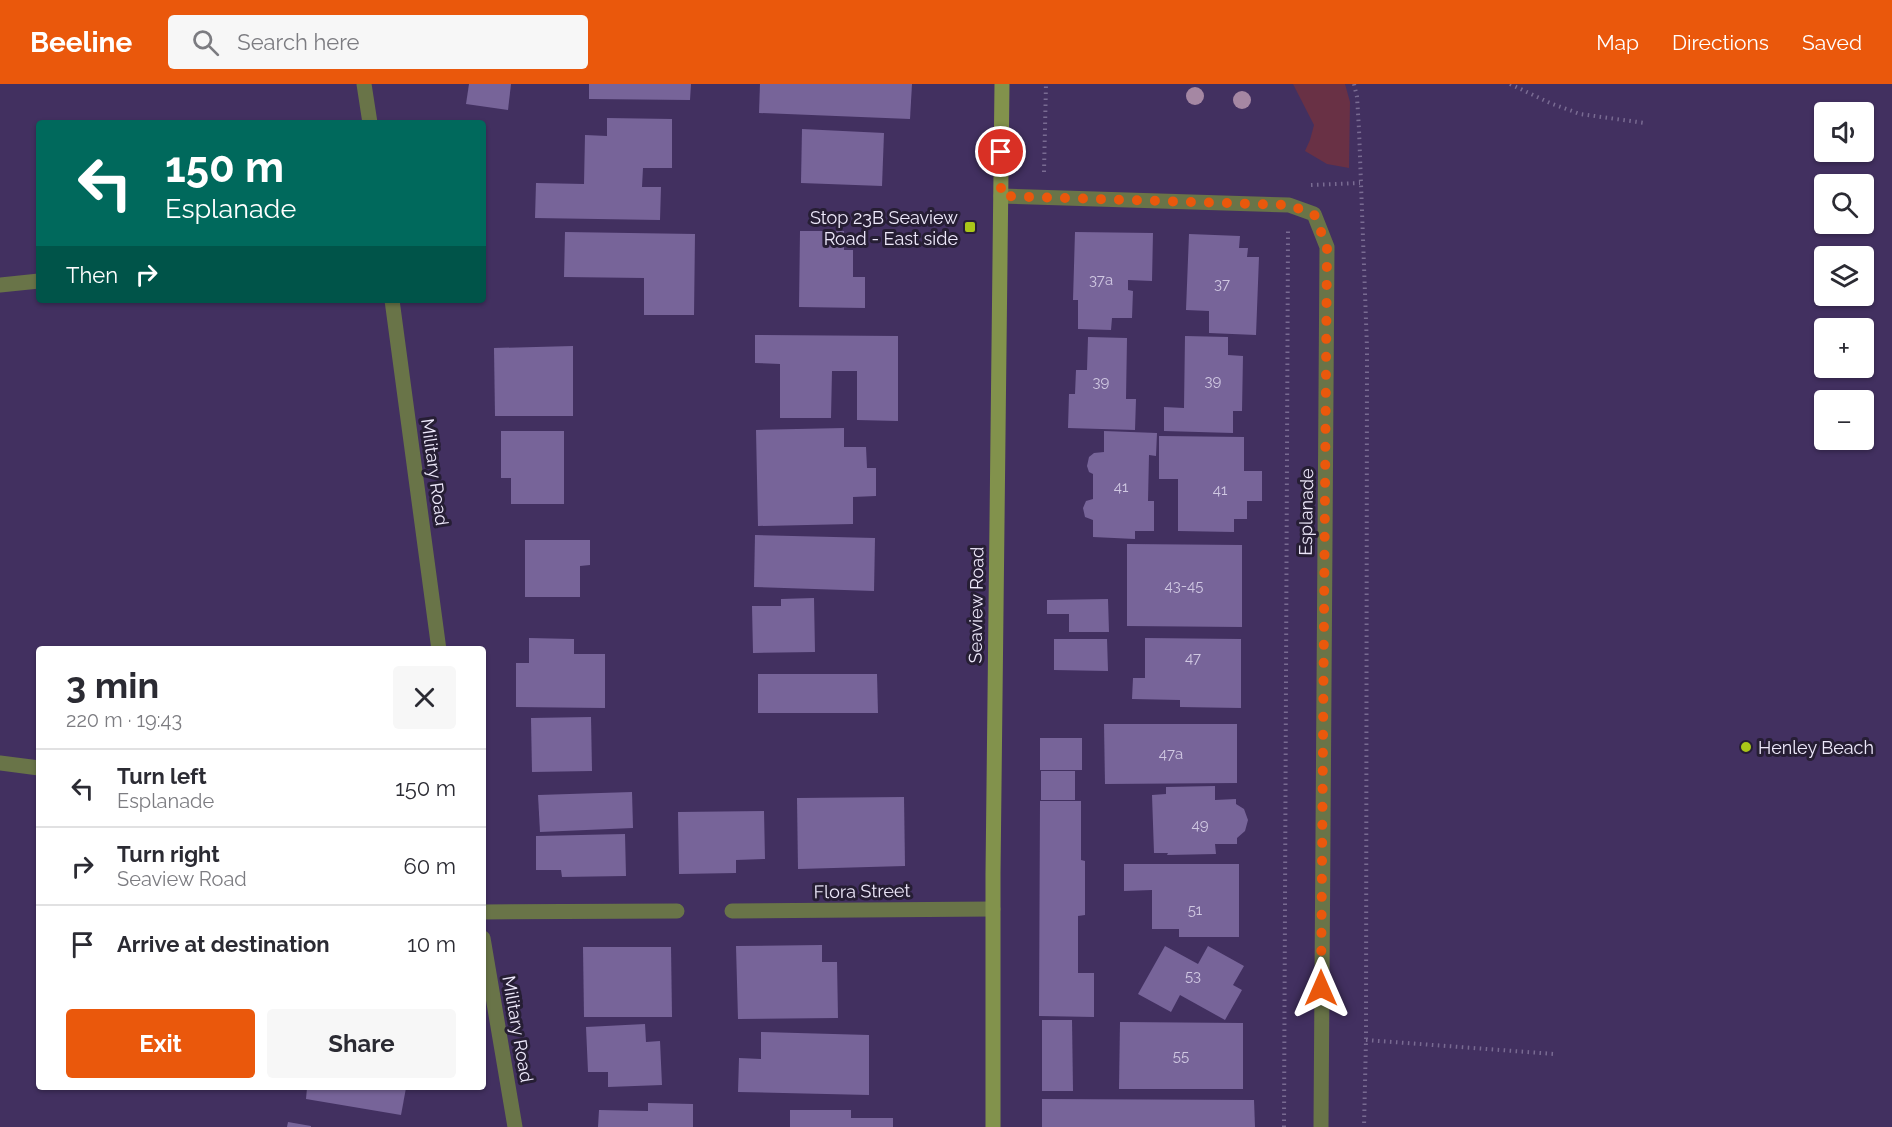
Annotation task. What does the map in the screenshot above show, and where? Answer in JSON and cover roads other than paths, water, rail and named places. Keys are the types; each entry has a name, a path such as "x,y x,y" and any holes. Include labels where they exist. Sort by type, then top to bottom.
{"main road":[{"name":"Seaview Road","path":"993,1127 993,909 1002,84"}],"street":[{"path":"364,84 370,120"},
{"name":"Esplanade","path":"1001,196 1288,205 1314,214 1327,247 1321,1127"},
{"path":"0,285 36,280"},
{"name":"Military Road","path":"392,303 438,646"},
{"path":"0,763 36,768"},
{"name":"Flora Street","path":"732,911 993,909"},
{"path":"486,912 677,911"},
{"name":"Military Road","path":"486,956 515,1127"}],"place":[{"name":"Stop 23B Seaview Road - East side","path":"970,227"},
{"name":"Henley Beach","path":"1746,747"}]}
